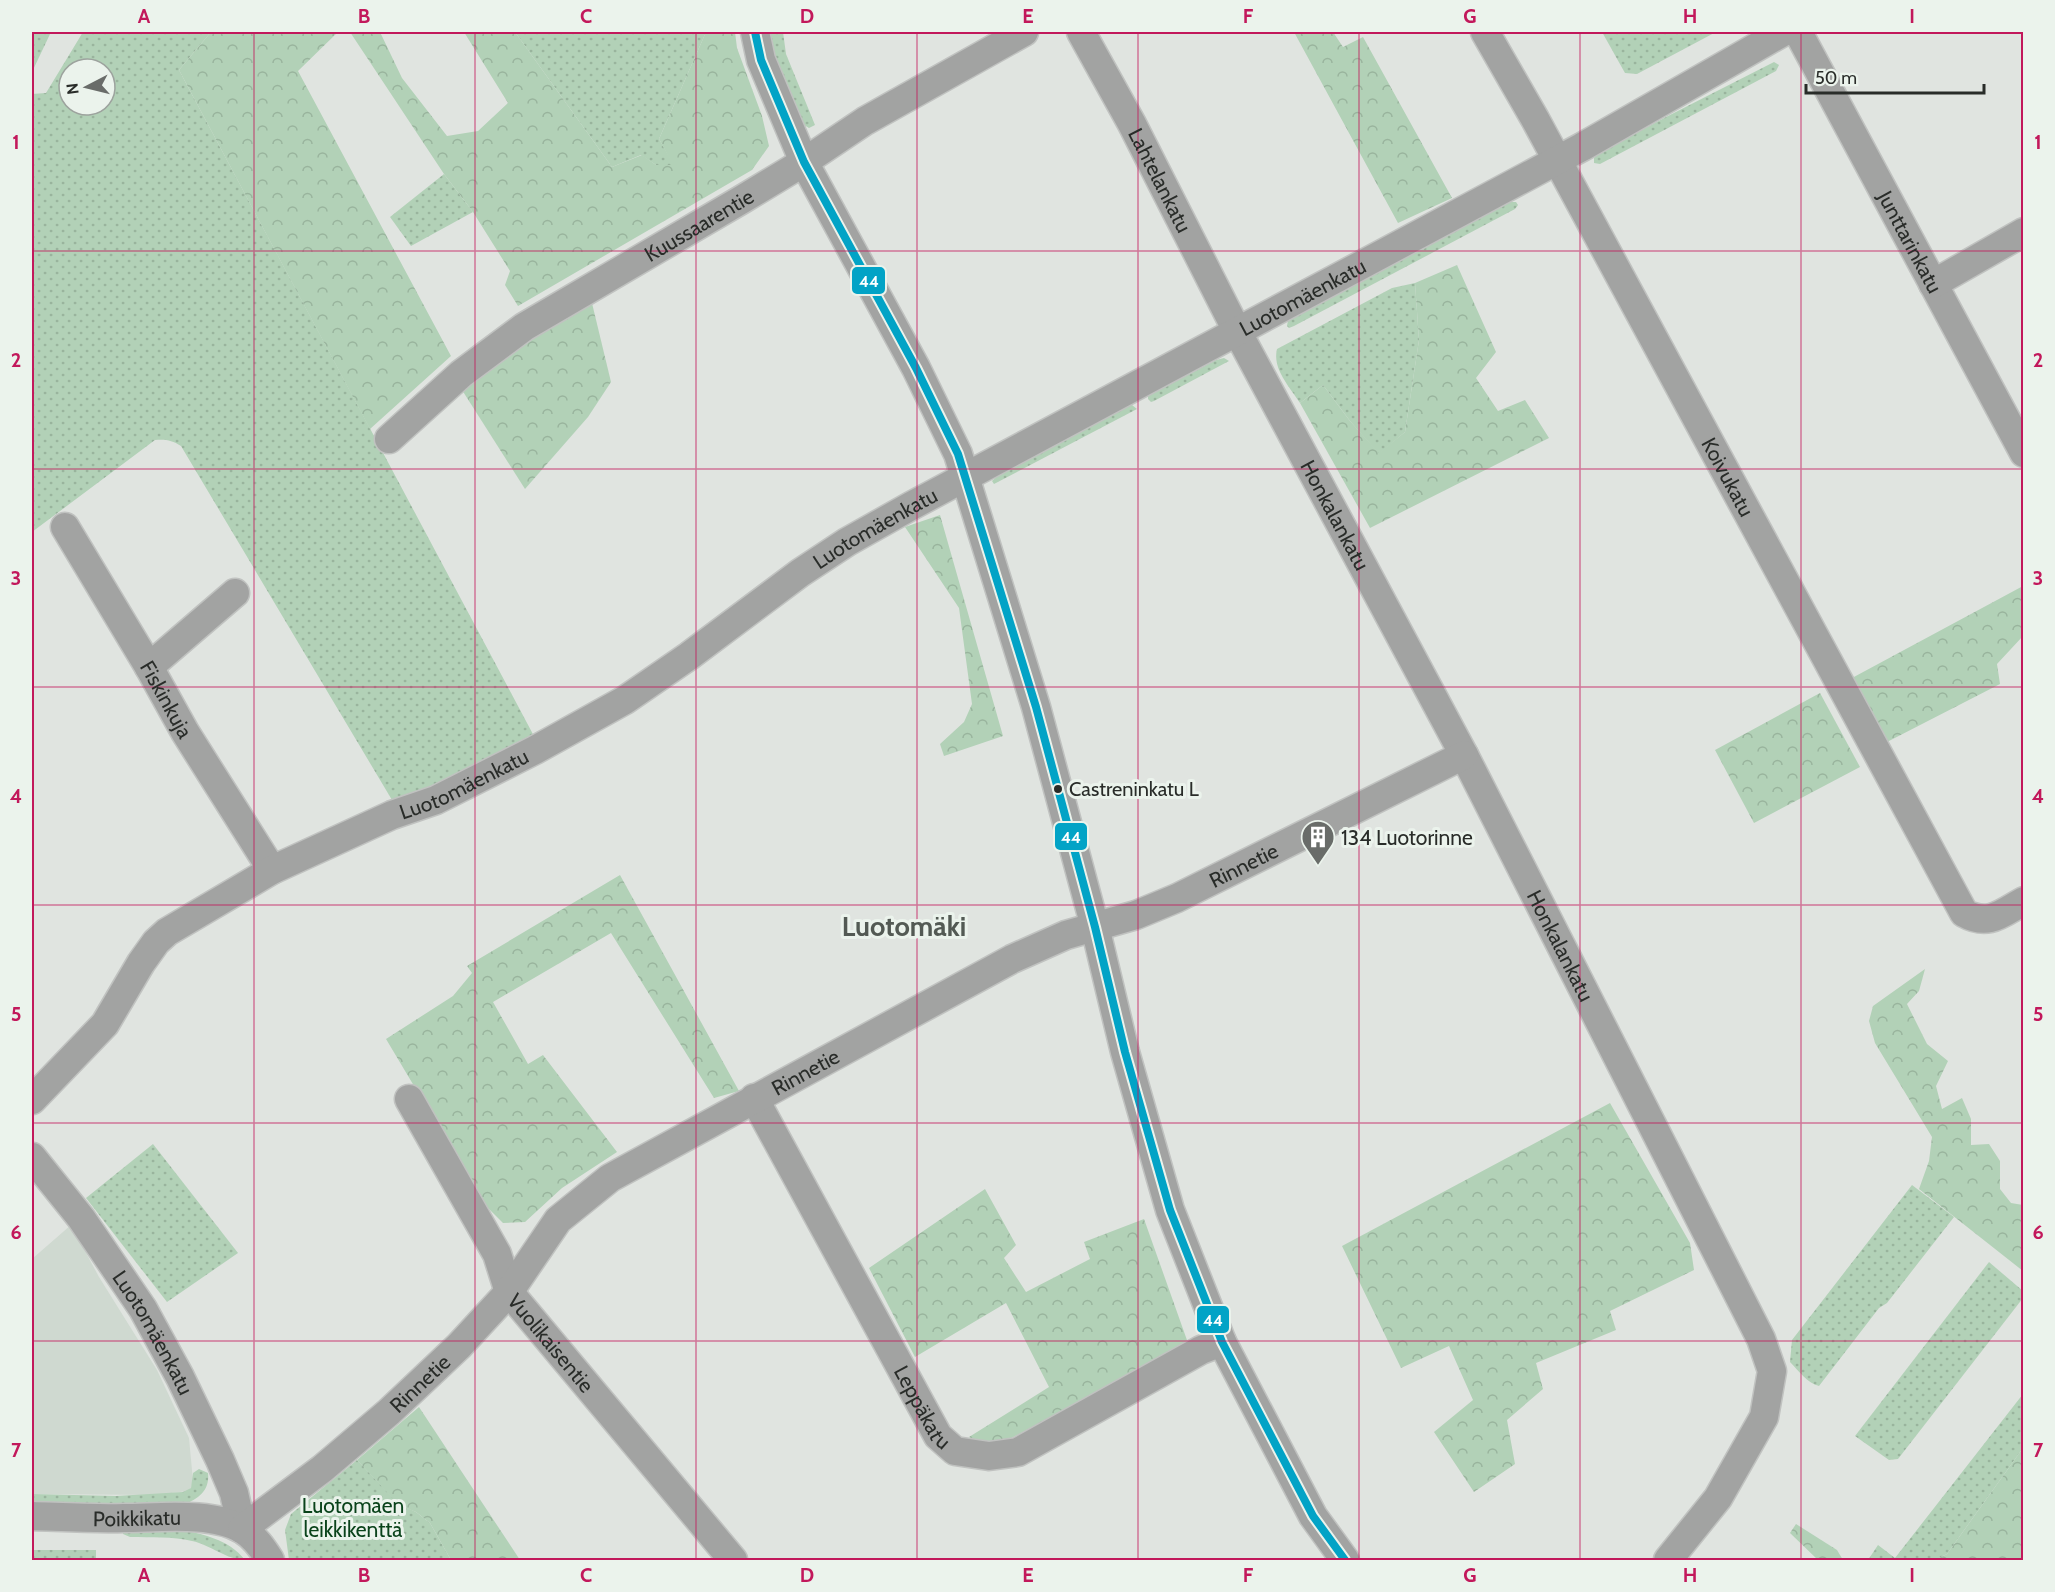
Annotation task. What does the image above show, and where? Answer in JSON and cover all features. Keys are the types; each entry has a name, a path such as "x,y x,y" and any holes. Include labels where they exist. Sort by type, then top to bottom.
{"street":[{"path":"755,32 761,60 804,162 916,368 967,477 1036,707 1095,927 1125,1052 1170,1210 1222,1342 1313,1516 1345,1560"},
{"name":"Kuussaarentie","path":"389,439 461,374 524,327 804,162 865,121 1024,32"},
{"name":"Lahtelankatu","path":"1081,32 1132,124 1237,331"},
{"name":"Koivukatu","path":"1485,32 1557,160 1964,913 1975,919 1989,920 2024,901"},
{"name":"Luotomäenkatu","path":"32,1100 105,1024 141,963 156,942 167,932 272,870 392,814 436,800 575,728 643,687 800,573 847,542 1557,160 1783,32"},
{"name":"Junttarinkatu","path":"1798,32 2024,453"},
{"path":"1933,284 2024,232"},
{"name":"Honkalankatu","path":"1237,331 1464,754 1761,1339 1772,1371 1764,1417 1718,1498 1668,1560"},
{"name":"Fiskinkuja","path":"65,527 185,732 272,870"},
{"path":"149,667 235,593"},
{"name":"Rinnetie","path":"242,1529 322,1469 389,1412 459,1346 509,1292 558,1220 610,1178 1012,959 1066,935 1136,915 1177,898 1464,754"},
{"name":"Leppäkatu","path":"754,1098 938,1436 955,1452 989,1456 1018,1452 1201,1350 1222,1342"},
{"name":"Vuolikaisentie","path":"409,1099 497,1254 509,1292 733,1560"},
{"name":"Luotomäenkatu","path":"32,1157 81,1218 143,1309 180,1377 220,1460 234,1493 242,1529"},
{"name":"Poikkikatu","path":"32,1516 116,1518 184,1516 214,1520 242,1529"},
{"path":"242,1529 260,1544 270,1560"}],"shaded area":[{"path":"71,1225 99,1277 157,1370 189,1438 193,1481 188,1491 156,1495 32,1494 32,1259"}],"green space":[{"path":"32,32 51,32 32,72"},
{"path":"83,32 211,32 179,70 535,738 428,789 392,800 181,446 175,442 155,440 32,532 32,94 46,93 57,75 57,117 117,117 117,57 68,57"},
{"path":"211,32 338,32 298,71 451,356 370,429 179,70"},
{"path":"350,32 380,32 402,78 447,136 478,131 508,103 464,32 515,32 612,167 642,155 656,165 673,165 659,139 706,32 735,32 737,48 762,116 769,146 752,170 518,306 505,285 510,271 473,212 444,174"},
{"path":"515,32 706,32 659,139 674,165 656,165 641,155 612,167"},
{"path":"766,32 783,32 786,54 815,125 809,128 799,122"},
{"path":"1294,32 1333,32 1343,47 1363,37 1452,198 1398,223"},
{"path":"1602,32 1716,32 1637,74 1625,73"},
{"path":"1774,62 1779,65 1776,71 1600,164 1594,163 1594,158 1599,153"},
{"path":"444,174 473,212 411,246 390,217"},
{"path":"1508,202 1516,202 1518,205 1515,209 1294,326 1289,328 1287,326 1288,320"},
{"path":"1457,265 1496,352 1476,378 1498,411 1525,400 1549,438 1370,528 1300,403 1323,385 1350,421 1379,453 1405,432 1419,340 1415,283"},
{"path":"1415,283 1419,340 1405,432 1379,454 1323,385 1300,403 1279,371 1277,349 1392,288"},
{"path":"591,299 611,382 588,417 525,489 462,390 526,338"},
{"path":"1224,358 1229,361 1154,401 1151,402 1148,399 1148,396"},
{"path":"1132,405 1137,409 994,484 992,481 1003,471 1123,407"},
{"path":"940,515 1003,736 944,756 940,744 964,722 972,704 959,608 905,527"},
{"path":"2023,586 2023,636 1997,664 2000,684 1887,742 1852,678"},
{"path":"1820,693 1860,767 1754,823 1715,750"},
{"path":"620,875 739,1091 714,1098 611,933 493,1002 528,1064 543,1055 617,1152 562,1188 525,1222 503,1223 485,1205 386,1039 453,996 472,973 467,966"},
{"path":"1925,969 1919,991 1907,1004 1927,1044 1948,1061 1936,1086 1942,1109 1962,1098 1971,1119 1971,1145 1989,1144 2000,1161 2000,1189 2011,1203 2023,1205 2023,1271 1919,1189 1929,1161 1932,1137 1875,1043 1869,1021 1873,1006"},
{"path":"1610,1103 1690,1243 1694,1270 1610,1311 1616,1330 1536,1363 1543,1389 1507,1420 1515,1464 1474,1492 1434,1432 1473,1400 1449,1346 1401,1368 1342,1246"},
{"path":"153,1144 238,1253 167,1302 86,1198"},
{"path":"1912,1185 1954,1217 1887,1303 1879,1308 1819,1386 1803,1376 1790,1362 1792,1340"},
{"path":"985,1189 1016,1245 1004,1258 1026,1292 1090,1259 1084,1242 1144,1219 1188,1343 995,1447 978,1445 969,1437 1049,1387 1006,1303 915,1357 869,1268"},
{"path":"1989,1262 2023,1291 2023,1298 1898,1459 1889,1460 1855,1436"},
{"path":"2023,1394 2023,1448 1947,1554 1935,1560 1868,1560 1878,1545 1895,1558"},
{"path":"419,1407 520,1560 451,1560 430,1523 416,1512 399,1505 357,1460"},
{"path":"2023,1448 2023,1560 1935,1560 1947,1554"},
{"name":"Luotomäen leikkikenttä","path":"357,1460 399,1504 416,1512 430,1523 451,1560 289,1560 285,1530 291,1514"},
{"path":"199,1469 208,1473 207,1485 202,1494 183,1505 32,1504 32,1494 116,1496 183,1492 191,1488 193,1473"},
{"path":"1796,1524 1837,1550 1843,1560 1818,1560 1790,1533"},
{"path":"175,1529 204,1535 222,1542 245,1560 232,1558 185,1539 130,1537 123,1534 123,1532"},
{"path":"32,1550 96,1550 96,1560 32,1560"}],"transit line":[{"name":"44","path":"755,32 761,60 804,162 916,368 958,454 1036,707 1095,927 1125,1052 1170,1210 1222,1342 1313,1516 1345,1560"}],"place":[{"name":"Castreninkatu L","path":"1058,789"},
{"name":"134 Luotorinne","path":"1318,866"}],"district":[{"name":"Luotomäki","path":"904,926"}]}
